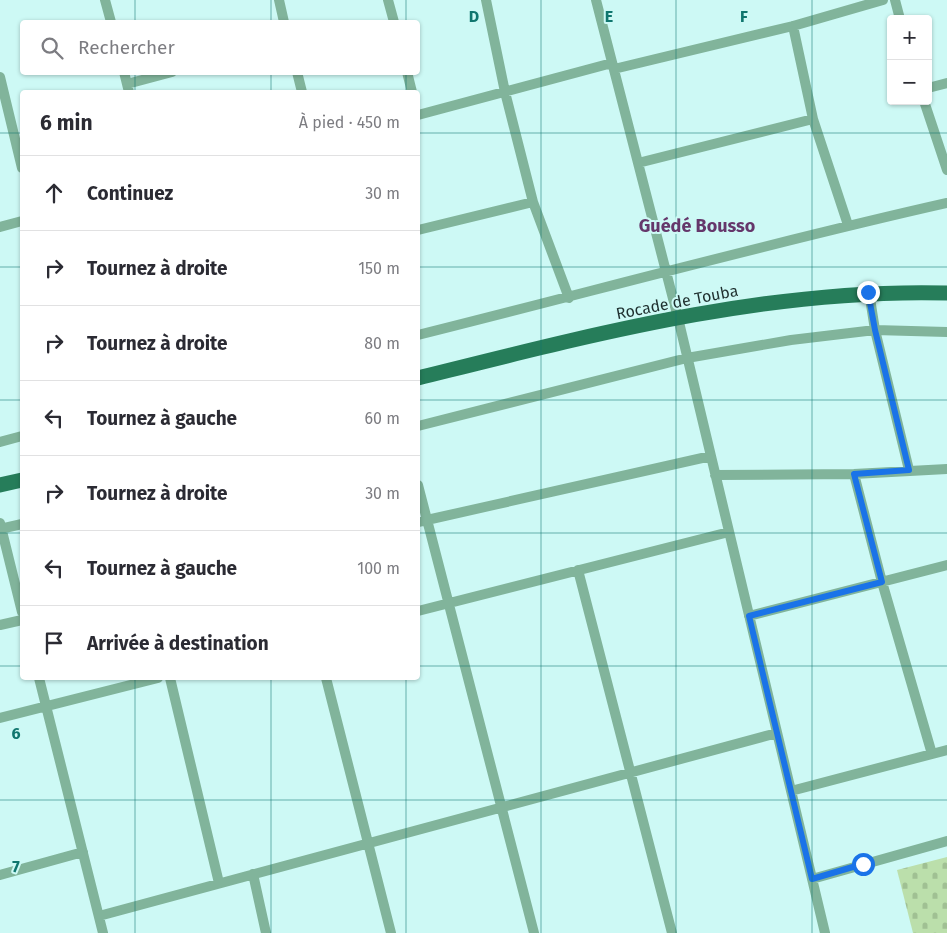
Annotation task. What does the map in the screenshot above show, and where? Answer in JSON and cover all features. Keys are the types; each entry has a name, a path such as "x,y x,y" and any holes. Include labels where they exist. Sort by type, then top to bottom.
{"main road":[{"name":"Rocade de Touba","path":"420,378 572,340 678,318 755,305 868,292 947,293"},
{"path":"0,485 20,480"}],"street":[{"path":"105,0 110,20"},
{"path":"279,0 284,20"},
{"path":"388,0 393,20"},
{"path":"486,0 533,202 569,298"},
{"path":"596,0 678,318 825,933"},
{"path":"420,114 613,66 793,26 884,0"},
{"path":"895,0 899,15"},
{"path":"793,26 813,119 848,225"},
{"path":"125,75 128,88 164,75"},
{"path":"298,75 302,90"},
{"path":"408,75 412,90"},
{"path":"0,77 5,122 20,163"},
{"path":"932,87 947,82"},
{"path":"925,105 947,170"},
{"path":"638,163 813,119"},
{"path":"420,230 533,202"},
{"path":"420,335 569,298 666,270 947,202"},
{"path":"0,227 20,222"},
{"path":"868,292 875,330 909,470"},
{"path":"420,425 687,358 791,340 875,330 947,332"},
{"path":"0,442 20,437"},
{"path":"422,521 711,456"},
{"path":"716,475 854,474 947,469"},
{"path":"854,474 882,582 932,754"},
{"path":"420,503 422,521 448,603 534,933"},
{"path":"20,524 1,527 20,604"},
{"path":"420,610 729,532"},
{"path":"749,616 947,565"},
{"path":"578,570 672,933"},
{"path":"0,625 20,620"},
{"path":"40,680 103,933"},
{"path":"0,718 150,680"},
{"path":"170,680 219,883"},
{"path":"327,680 391,933"},
{"path":"99,916 777,733"},
{"path":"791,791 947,750"},
{"path":"812,879 947,841"},
{"path":"0,875 83,852"},
{"path":"253,874 266,933"}],"green space":[{"path":"947,857 947,933 913,933 897,870"}],"district":[{"name":"Guédé Bousso","path":"697,226"}],"route":[{"path":"863,864 812,879 749,616 882,582 854,474 909,470 875,330 868,292"}]}
